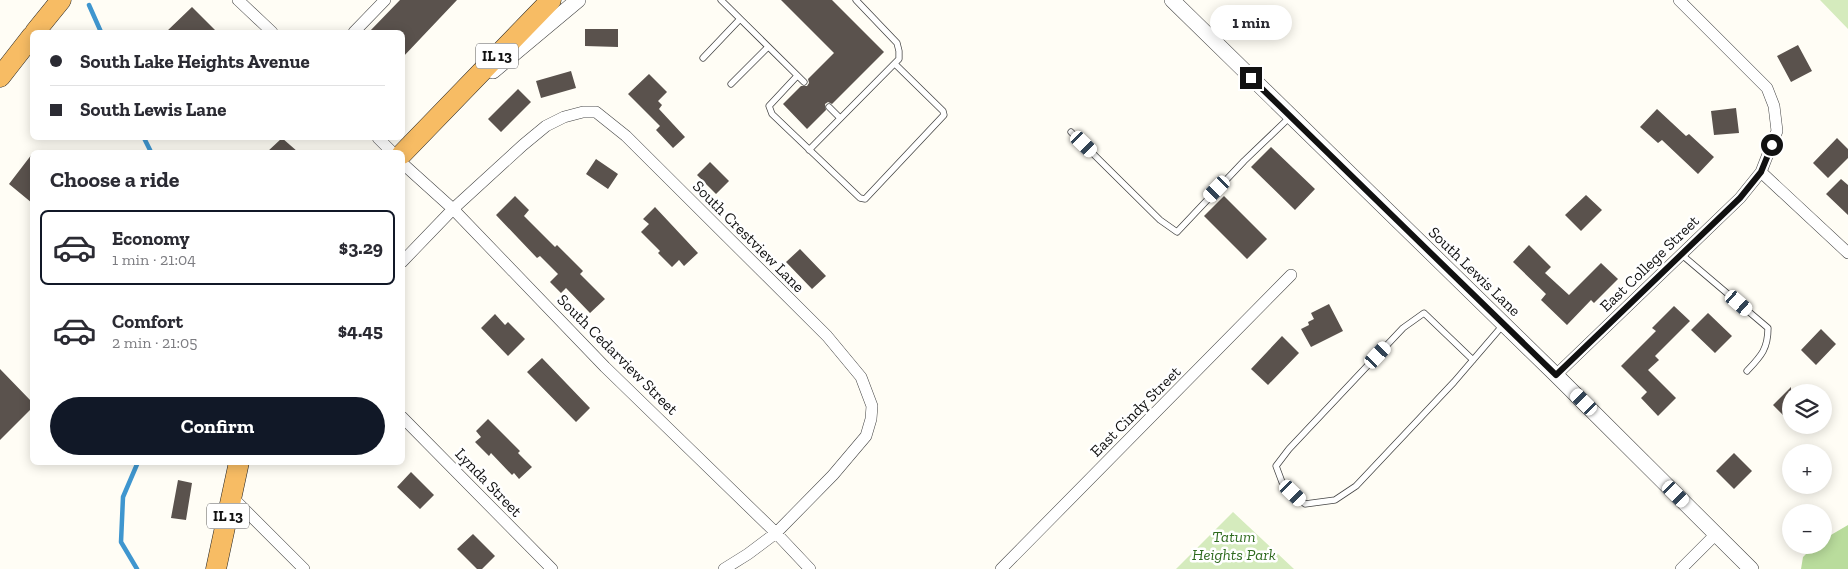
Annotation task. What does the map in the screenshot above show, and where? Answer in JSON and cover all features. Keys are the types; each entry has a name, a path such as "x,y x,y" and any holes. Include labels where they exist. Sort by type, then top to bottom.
{"highway":[{"name":"IL 13","path":"405,151 550,0"},
{"path":"37,30 59,2"},
{"path":"0,77 30,39"},
{"name":"IL 13","path":"216,569 238,465"}],"street":[{"path":"238,0 270,30"},
{"path":"356,30 385,0"},
{"path":"444,112 578,0"},
{"name":"South Lewis Lane","path":"1172,0 1556,375 1751,569"},
{"name":"East College Street","path":"1556,375 1740,198 1761,172 1777,131 1774,106 1767,88 1679,0"},
{"name":"South Crestview Lane","path":"453,209 546,126 579,113 596,112 626,136 827,336 862,377 872,406 871,419 866,436 833,475 776,533"},
{"path":"380,140 390,150"},
{"name":"South Cedarview Street","path":"405,166 453,209 605,367 776,533 810,569"},
{"path":"1761,172 1848,253"},
{"path":"405,259 453,209"},
{"name":"East Cindy Street","path":"1002,569 1291,275"},
{"name":"Lynda Street","path":"405,420 552,569"},
{"path":"232,497 304,569"},
{"path":"724,569 776,533"},
{"path":"1681,569 1716,534"}],"lane":[{"path":"721,0 804,82"},
{"path":"809,150 898,59 897,44 856,0"},
{"path":"703,58 740,19"},
{"path":"731,84 768,47"},
{"path":"797,76 769,106 772,114 860,198 865,199 944,115 943,111 895,64"},
{"path":"829,107 840,118"},
{"path":"1071,132 1160,220 1177,232 1244,161 1291,116"},
{"path":"1682,255 1768,328 1768,340 1763,354 1747,371"},
{"path":"1473,360 1424,314 1403,328 1290,449 1276,466 1282,482 1305,504 1335,500 1342,496 1356,486 1414,426 1473,360 1504,324"}],"green space":[{"path":"1820,0 1848,0 1848,29"},
{"name":"Tatum Heights Park","path":"1233,512 1294,569 1176,569"},
{"path":"1848,525 1848,569 1801,569 1803,557 1806,554 1832,554 1832,534"}],"building":[{"path":"400,0 457,0 405,55 405,30 371,30"},
{"path":"781,0 832,0 884,52 832,104 828,102 825,104 826,110 807,129 783,104 801,86 807,86 809,83 808,79 834,53"},
{"path":"192,7 215,30 168,30"},
{"path":"585,29 618,29 618,47 585,46"},
{"path":"1798,45 1812,71 1791,82 1777,56"},
{"path":"571,71 576,88 541,98 536,81"},
{"path":"649,74 667,92 658,101 662,105 659,109 685,137 673,148 656,130 660,126 628,94"},
{"path":"518,89 531,102 501,132 488,119"},
{"path":"1736,108 1739,133 1714,135 1711,111"},
{"path":"1657,109 1686,136 1689,134 1714,157 1698,174 1662,140 1658,143 1640,127"},
{"path":"1837,138 1848,149 1848,158 1828,178 1813,163"},
{"path":"280,140 284,140 296,150 269,150"},
{"path":"1271,147 1315,189 1295,210 1251,167"},
{"path":"30,157 30,201 9,184"},
{"path":"596,159 618,174 608,189 586,174"},
{"path":"710,162 729,181 716,194 697,175"},
{"path":"1841,179 1848,185 1848,215 1826,194"},
{"path":"1586,195 1602,210 1581,231 1565,215"},
{"path":"515,196 529,210 524,216 555,247 557,245 583,271 580,274 605,299 590,313 566,288 561,293 550,282 558,274 540,256 537,258 496,215"},
{"path":"1224,196 1267,239 1247,259 1204,216"},
{"path":"655,207 698,253 684,266 679,260 672,267 658,253 660,251 641,232 649,224 643,219"},
{"path":"1529,245 1551,267 1545,273 1569,295 1601,263 1618,279 1594,303 1591,300 1567,325 1541,300 1546,294 1513,262"},
{"path":"800,249 826,276 812,289 786,262"},
{"path":"1329,304 1343,331 1311,347 1301,329 1309,325 1308,322 1314,319 1311,313"},
{"path":"1674,306 1690,321 1655,356 1659,360 1648,370 1676,398 1658,416 1641,398 1647,392 1621,366 1656,331 1652,328"},
{"path":"1708,313 1732,336 1715,353 1691,330"},
{"path":"495,314 505,325 508,322 525,339 508,356 481,328"},
{"path":"1821,329 1836,344 1816,365 1801,350"},
{"path":"1282,336 1299,353 1268,385 1251,369"},
{"path":"542,358 590,408 576,422 527,372"},
{"path":"0,369 30,400 30,410 0,440"},
{"path":"1782,396 1782,414 1773,405"},
{"path":"488,419 520,451 518,453 532,467 519,479 514,473 512,475 491,453 489,456 475,442 481,437 476,431"},
{"path":"1734,453 1752,471 1734,489 1716,471"},
{"path":"411,472 434,495 420,509 397,487"},
{"path":"178,480 192,483 186,520 171,518"},
{"path":"473,534 495,556 482,569 477,569 457,549"}],"waterway":[{"path":"89,5 100,30"},
{"path":"145,140 150,150"},
{"path":"137,465 123,497 121,542 137,569"}],"route":[{"path":"1251,78 1556,375 1740,198 1761,172 1772,145"}]}
